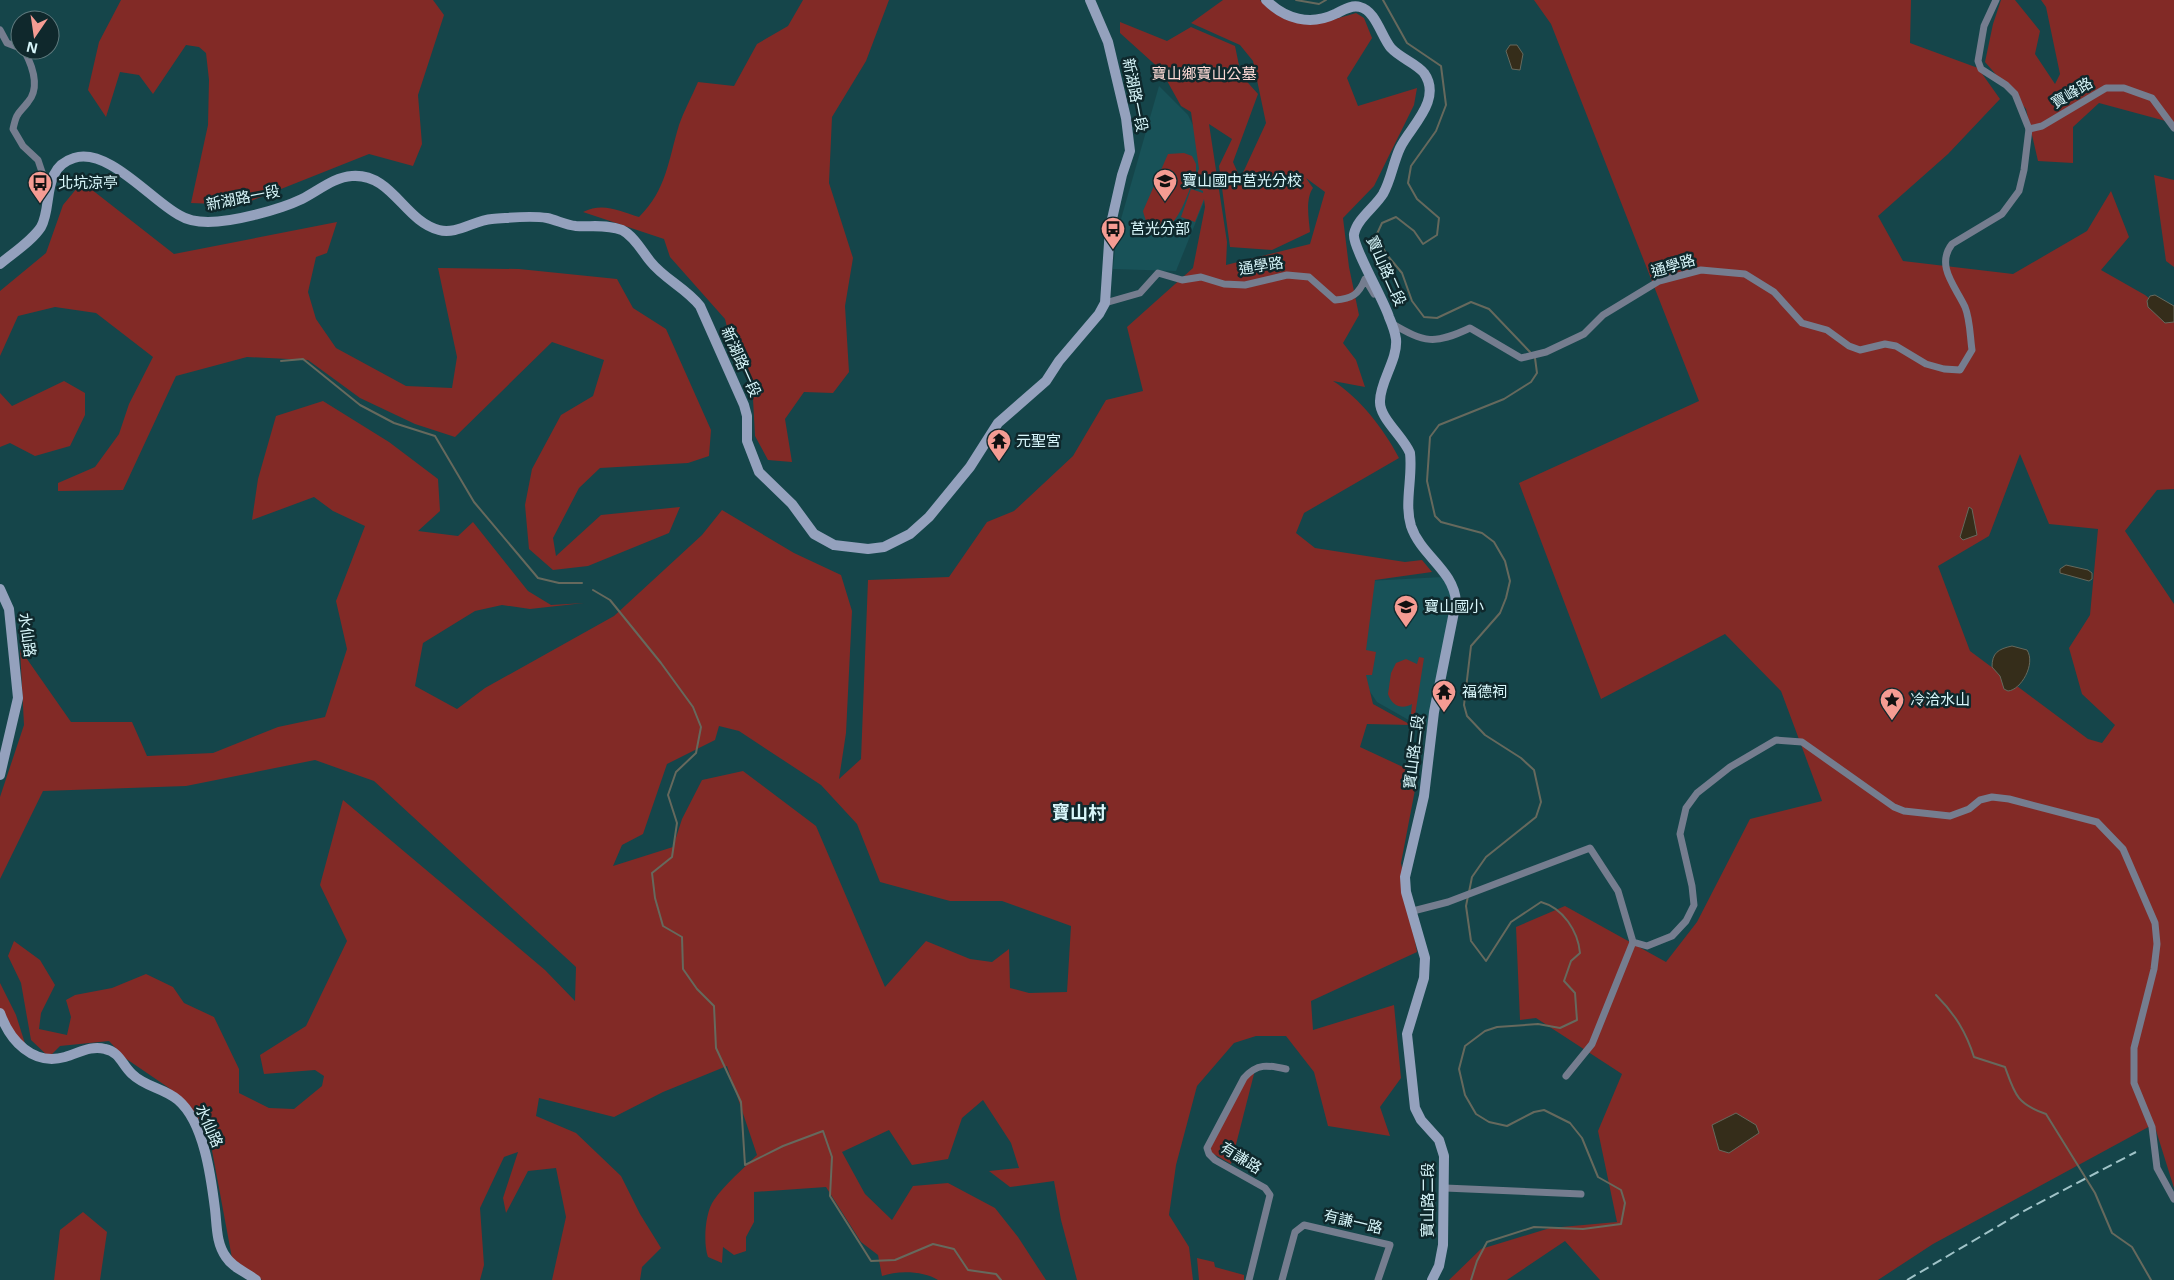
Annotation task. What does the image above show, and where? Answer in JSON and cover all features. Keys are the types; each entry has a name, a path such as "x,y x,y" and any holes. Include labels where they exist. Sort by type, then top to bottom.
{"street":[{"name":"新湖路一段","path":"0,264 40,227 44,218 48,190 53,177 64,164 74,158 86,157 120,171 153,194 168,208 191,220 218,221 281,208 340,178 362,176 382,183 428,226 442,231 455,229 481,219 519,217 548,218 564,224 619,229 633,239 658,270 691,294 703,310 746,410 747,441 759,472 792,504 814,534 825,542 848,548 868,549 896,543 910,534 929,517 970,468 998,423 1046,381 1059,361 1099,314 1105,303 1110,228 1122,175 1130,151 1126,118 1108,42 1090,0"},
{"name":"寶山路二段","path":"1266,0 1286,16 1307,20 1329,17 1352,6 1360,6 1372,14 1392,48 1424,74 1428,99 1424,112 1400,146 1384,193 1357,227 1354,234 1357,248 1382,296 1396,340 1380,401 1381,409 1406,442 1410,452 1411,526 1424,549 1451,581 1455,590 1456,602 1434,712 1424,796 1405,877 1406,892 1413,911 1426,964 1407,1034 1415,1108 1420,1120 1434,1133 1442,1147 1445,1188 1443,1245 1439,1266 1432,1280"},
{"path":"1996,0 1984,26 1978,61 1981,69 2015,94 2029,129"},
{"path":"0,30 7,43 10,44"},
{"path":"29,60 35,82 30,101 17,112 13,129 23,146 38,160 48,190"},
{"name":"寶峰路","path":"2029,129 2042,126 2106,88 2124,88 2152,98 2174,128"},
{"name":"通學路","path":"1105,303 1140,293 1158,273 1182,280 1201,277 1224,284 1245,285 1287,275 1309,277 1335,300 1348,299 1360,291 1365,279 1391,323 1425,341 1452,337 1470,328 1520,358 1537,354 1584,334 1603,315 1659,281 1701,270 1745,274 1774,292 1802,323 1827,330 1849,346 1860,350 1885,344 1896,346 1926,364 1944,370 1960,370 1972,350 1966,308 1950,280 1944,259 1946,251 1952,244 2002,214 2019,191 2029,129"},
{"name":"水仙路","path":"0,589 9,610 18,673 18,698 0,775"},
{"path":"1633,942 1647,946 1672,936 1686,921 1694,905 1680,834 1686,808 1697,793 1730,767 1776,740 1802,742 1894,807 1904,811 1950,816 1970,809 1980,800 1992,797 2009,798 2097,822 2123,849 2154,923 2157,944 2154,969 2134,1048 2134,1083 2152,1127 2156,1168 2174,1199"},
{"path":"1413,911 1448,902 1590,848 1618,891 1633,942 1592,1044 1566,1076"},
{"name":"水仙路","path":"0,1013 9,1032 31,1055 56,1059 94,1047 105,1048 114,1052 131,1073 171,1093 182,1103 200,1135 207,1160 219,1244 227,1259 256,1280"},
{"name":"有謙路","path":"1249,1280 1270,1195 1265,1188 1215,1160 1209,1154 1207,1148 1250,1070 1266,1065 1286,1069"},
{"path":"1445,1188 1581,1194"},
{"name":"有謙一路","path":"1282,1280 1295,1232 1304,1225 1390,1245 1378,1280"}],"shaded area":[{"path":"1510,45 1517,45 1523,54 1520,70 1512,69 1506,51"},
{"name":"寶山國中莒光分校","path":"1159,86 1188,115 1216,172 1176,271 1113,269 1117,233"},
{"path":"2155,295 2174,306 2174,322 2165,323 2148,307 2147,301 2150,296"},
{"path":"1969,507 1972,509 1977,535 1963,540 1960,537"},
{"path":"2066,565 2088,570 2092,573 2092,579 2089,581 2060,573 2060,569"},
{"name":"寶山國小","path":"1443,577 1454,601 1428,731 1377,702 1358,674 1367,581"},
{"path":"2012,646 2027,650 2030,662 2022,681 2013,690 2008,691 2004,689 2000,676 1992,667 1992,662 1997,652"},
{"path":"1736,1113 1756,1125 1759,1133 1729,1153 1719,1150 1712,1125"}],"green space":[{"path":"121,0 433,0 444,15 418,95 422,144 413,166 369,154 241,205 191,203 208,125 209,80 206,53 199,47 186,45 153,94 139,75 120,72 106,117 88,90 99,42"},
{"path":"803,0 889,0 866,61 832,117 829,183 853,258 845,306 849,372 833,393 804,392 785,419 792,462 768,460 755,436 752,380 732,347 725,319 670,257 664,239 583,212 590,209 604,208 618,210 639,217 656,196 661,185 679,125 698,82 734,86 757,44 788,26"},
{"name":"寶山鄉寶山公墓","path":"1223,0 1260,0 1271,10 1294,22 1317,22 1356,13 1364,18 1372,38 1347,78 1358,106 1417,88 1414,105 1374,186 1343,218 1349,267 1359,315 1343,343 1356,360 1365,387 1333,381 1362,405 1386,436 1399,458 1304,513 1296,533 1315,548 1405,562 1422,560 1432,572 1375,580 1366,650 1376,652 1372,675 1366,675 1373,704 1411,725 1367,724 1360,747 1418,774 1401,863 1417,952 1311,1001 1313,1030 1394,1005 1401,1078 1380,1107 1390,1136 1328,1126 1314,1072 1286,1036 1256,1036 1234,1043 1197,1086 1176,1165 1169,1215 1189,1247 1193,1280 1077,1280 1061,1220 1054,1181 1010,1187 989,1171 1019,1168 1011,1143 983,1100 962,1118 948,1159 912,1165 889,1130 842,1152 865,1194 892,1220 913,1186 948,1183 995,1208 1018,1237 1046,1280 938,1280 911,1272 882,1276 878,1255 861,1242 826,1187 754,1192 754,1222 746,1237 746,1251 734,1255 723,1247 722,1263 708,1257 706,1251 705,1236 711,1205 723,1188 757,1155 727,1066 663,1092 614,1117 539,1098 536,1116 576,1133 621,1176 640,1214 661,1248 642,1267 640,1280 552,1280 566,1217 556,1168 528,1171 506,1213 503,1198 518,1152 504,1157 480,1208 484,1265 480,1280 262,1280 232,1258 208,1129 169,1088 125,1058 109,1041 60,1046 49,1057 31,1040 21,983 8,956 14,941 40,960 55,985 41,1013 39,1029 67,1035 71,1017 66,1000 75,995 112,988 146,974 173,987 184,1003 214,1017 239,1069 239,1093 269,1108 294,1109 322,1086 324,1076 315,1070 264,1074 260,1055 306,1026 347,941 320,885 343,800 545,970 575,1001 576,967 374,781 315,760 186,786 43,791 0,879 0,797 24,725 20,649 71,722 132,722 147,756 213,753 278,727 325,717 347,649 336,601 365,526 333,511 314,497 252,520 258,479 276,416 323,401 389,442 438,479 440,511 418,531 458,536 473,522 528,591 551,605 584,603 530,609 502,605 475,611 423,643 415,686 457,709 485,688 614,616 702,535 722,510 794,553 841,575 852,611 846,733 839,779 861,759 868,580 949,577 987,522 1014,511 1073,456 1106,400 1143,391 1127,327 1193,268 1205,207 1204,199 1195,222 1181,217 1191,189 1203,193 1203,191 1192,186 1199,169 1191,112 1181,106 1161,70 1120,33 1120,22 1167,41 1191,27 1235,46 1241,75 1258,94 1233,162 1245,189 1298,178 1241,177 1266,123 1253,61 1240,45 1191,23","holes":["1209,124 1232,139 1219,166 1230,247 1272,250 1310,232 1308,204 1313,188 1306,178 1325,192 1310,244 1226,265 1227,242","719,726 739,731 821,785 857,824 880,882 950,901 1002,901 1071,926 1067,992 1029,993 1010,988 1009,949 992,962 970,959 926,941 885,987 816,826 743,771 702,780 682,819 673,847 613,866 622,845 643,834 667,764 715,740"]},
{"path":"1534,0 1911,0 1910,43 1978,68 2000,99 1948,154 1878,216 1903,261 2013,274 2087,231 2111,191 2129,237 2101,270 2145,295 2174,318 2174,489 2157,490 2125,531 2174,604 2174,1188 2154,1124 1933,1244 1878,1280 1600,1280 1565,1241 1507,1280 1449,1280 1481,1249 1550,1228 1617,1222 1598,1131 1622,1074 1536,1018 1520,1020 1516,927 1565,906 1666,962 1697,922 1750,819 1822,801 1781,691 1725,634 1601,699 1519,483 1699,401 1551,24","holes":["2020,454 2049,524 2098,529 2090,615 2069,648 2082,694 2115,725 2102,743 2088,739 1970,651 1938,566 1989,536"]},
{"path":"2001,0 2015,0 2040,31 2035,54 2055,84 2060,74 2046,7 2041,0 2174,0 2174,125 2173,123 2099,103 2073,127 2073,163 2038,161 2026,109 1985,62 1993,24"},
{"path":"1184,153 1192,156 1196,164 1196,173 1186,199 1171,224 1164,229 1153,228 1148,224 1143,211 1168,154"},
{"path":"2154,175 2174,180 2174,267 2166,261"},
{"path":"82,182 174,254 337,222 327,253 316,257 308,292 316,319 336,348 406,386 452,388 457,357 438,268 519,269 617,279 633,308 666,329 711,430 709,456 688,463 600,468 579,488 553,538 556,556 601,515 680,507 669,533 588,566 553,570 529,549 525,505 532,469 561,415 593,396 604,360 552,342 455,437 415,424 360,398 308,360 247,357 176,376 123,490 58,491 58,483 95,467 119,434 129,404 153,357 96,313 55,307 18,316 0,356 0,291 46,253 63,205"},
{"path":"64,381 85,393 85,415 70,446 35,456 10,443 0,447 0,393 12,406"},
{"path":"1419,657 1424,658 1415,715 1411,714 1412,704 1405,707 1398,706 1388,694 1391,673 1396,663 1406,659 1417,664"},
{"path":"0,983 16,1015 27,1050 23,1053 0,1011"},
{"path":"1255,1070 1231,1164 1212,1153 1210,1149 1245,1080"},
{"path":"83,1212 107,1232 100,1280 54,1280 60,1230"},
{"path":"1197,1258 1214,1262 1215,1267 1244,1275 1244,1280 1199,1280"}],"waterway":[{"path":"1296,0 1319,4 1326,0"},
{"path":"1383,0 1407,43 1441,66 1446,105 1436,131 1411,166 1408,183 1417,199 1439,218 1437,235 1423,244 1414,231 1396,217 1382,223 1376,236 1387,255 1402,273 1412,301 1424,317 1437,318 1471,302 1489,309 1530,352"},
{"path":"1469,892 1472,877 1486,857 1536,817 1541,802 1534,770 1521,758 1485,735 1467,716 1464,705 1471,646 1500,613 1510,581 1505,561 1494,542 1482,533 1441,522 1435,516 1427,481 1430,437 1439,425 1504,399 1531,382 1537,373 1535,358"},
{"path":"281,361 303,359 360,405 394,423 435,436 474,502 538,578 559,583 582,583"},
{"path":"593,590 610,600 661,663 693,707 701,727 696,753 676,772 668,795 677,823 672,857 652,873 655,898 663,926 682,937 683,969 697,989 714,1006 716,1048 741,1102 745,1165 783,1146 823,1131 832,1157 830,1196 871,1261 895,1260 933,1244 954,1249 968,1270 996,1274 1001,1280"},
{"path":"1468,896 1466,906 1471,941 1486,961 1511,922 1541,902 1556,909 1568,921 1573,929 1580,953 1571,961 1564,981 1575,993 1577,1020 1560,1028 1538,1024 1497,1027 1485,1031 1465,1046 1459,1069 1465,1095 1476,1114 1489,1122 1507,1126 1534,1112 1544,1110 1570,1123 1582,1138 1598,1177 1621,1190 1625,1203 1621,1224 1583,1229 1534,1227 1487,1242 1477,1261 1471,1280"},
{"path":"1936,995 1959,1024 1974,1057 2005,1067 2018,1097 2029,1106 2046,1114 2095,1193 2112,1233 2132,1247 2151,1280"}],"railway":[{"path":"1907,1280 2022,1212 2136,1152"}],"place":[{"name":"寶山國中莒光分校","path":"1165,202"},
{"name":"北坑涼亭","path":"40,204"},
{"name":"莒光分部","path":"1113,250"},
{"name":"元聖宮","path":"999,462"},
{"name":"寶山國小","path":"1406,628"},
{"name":"福德祠","path":"1444,713"},
{"name":"冷洽水山","path":"1892,721"}],"district":[{"name":"寶山村","path":"1079,813"}]}
